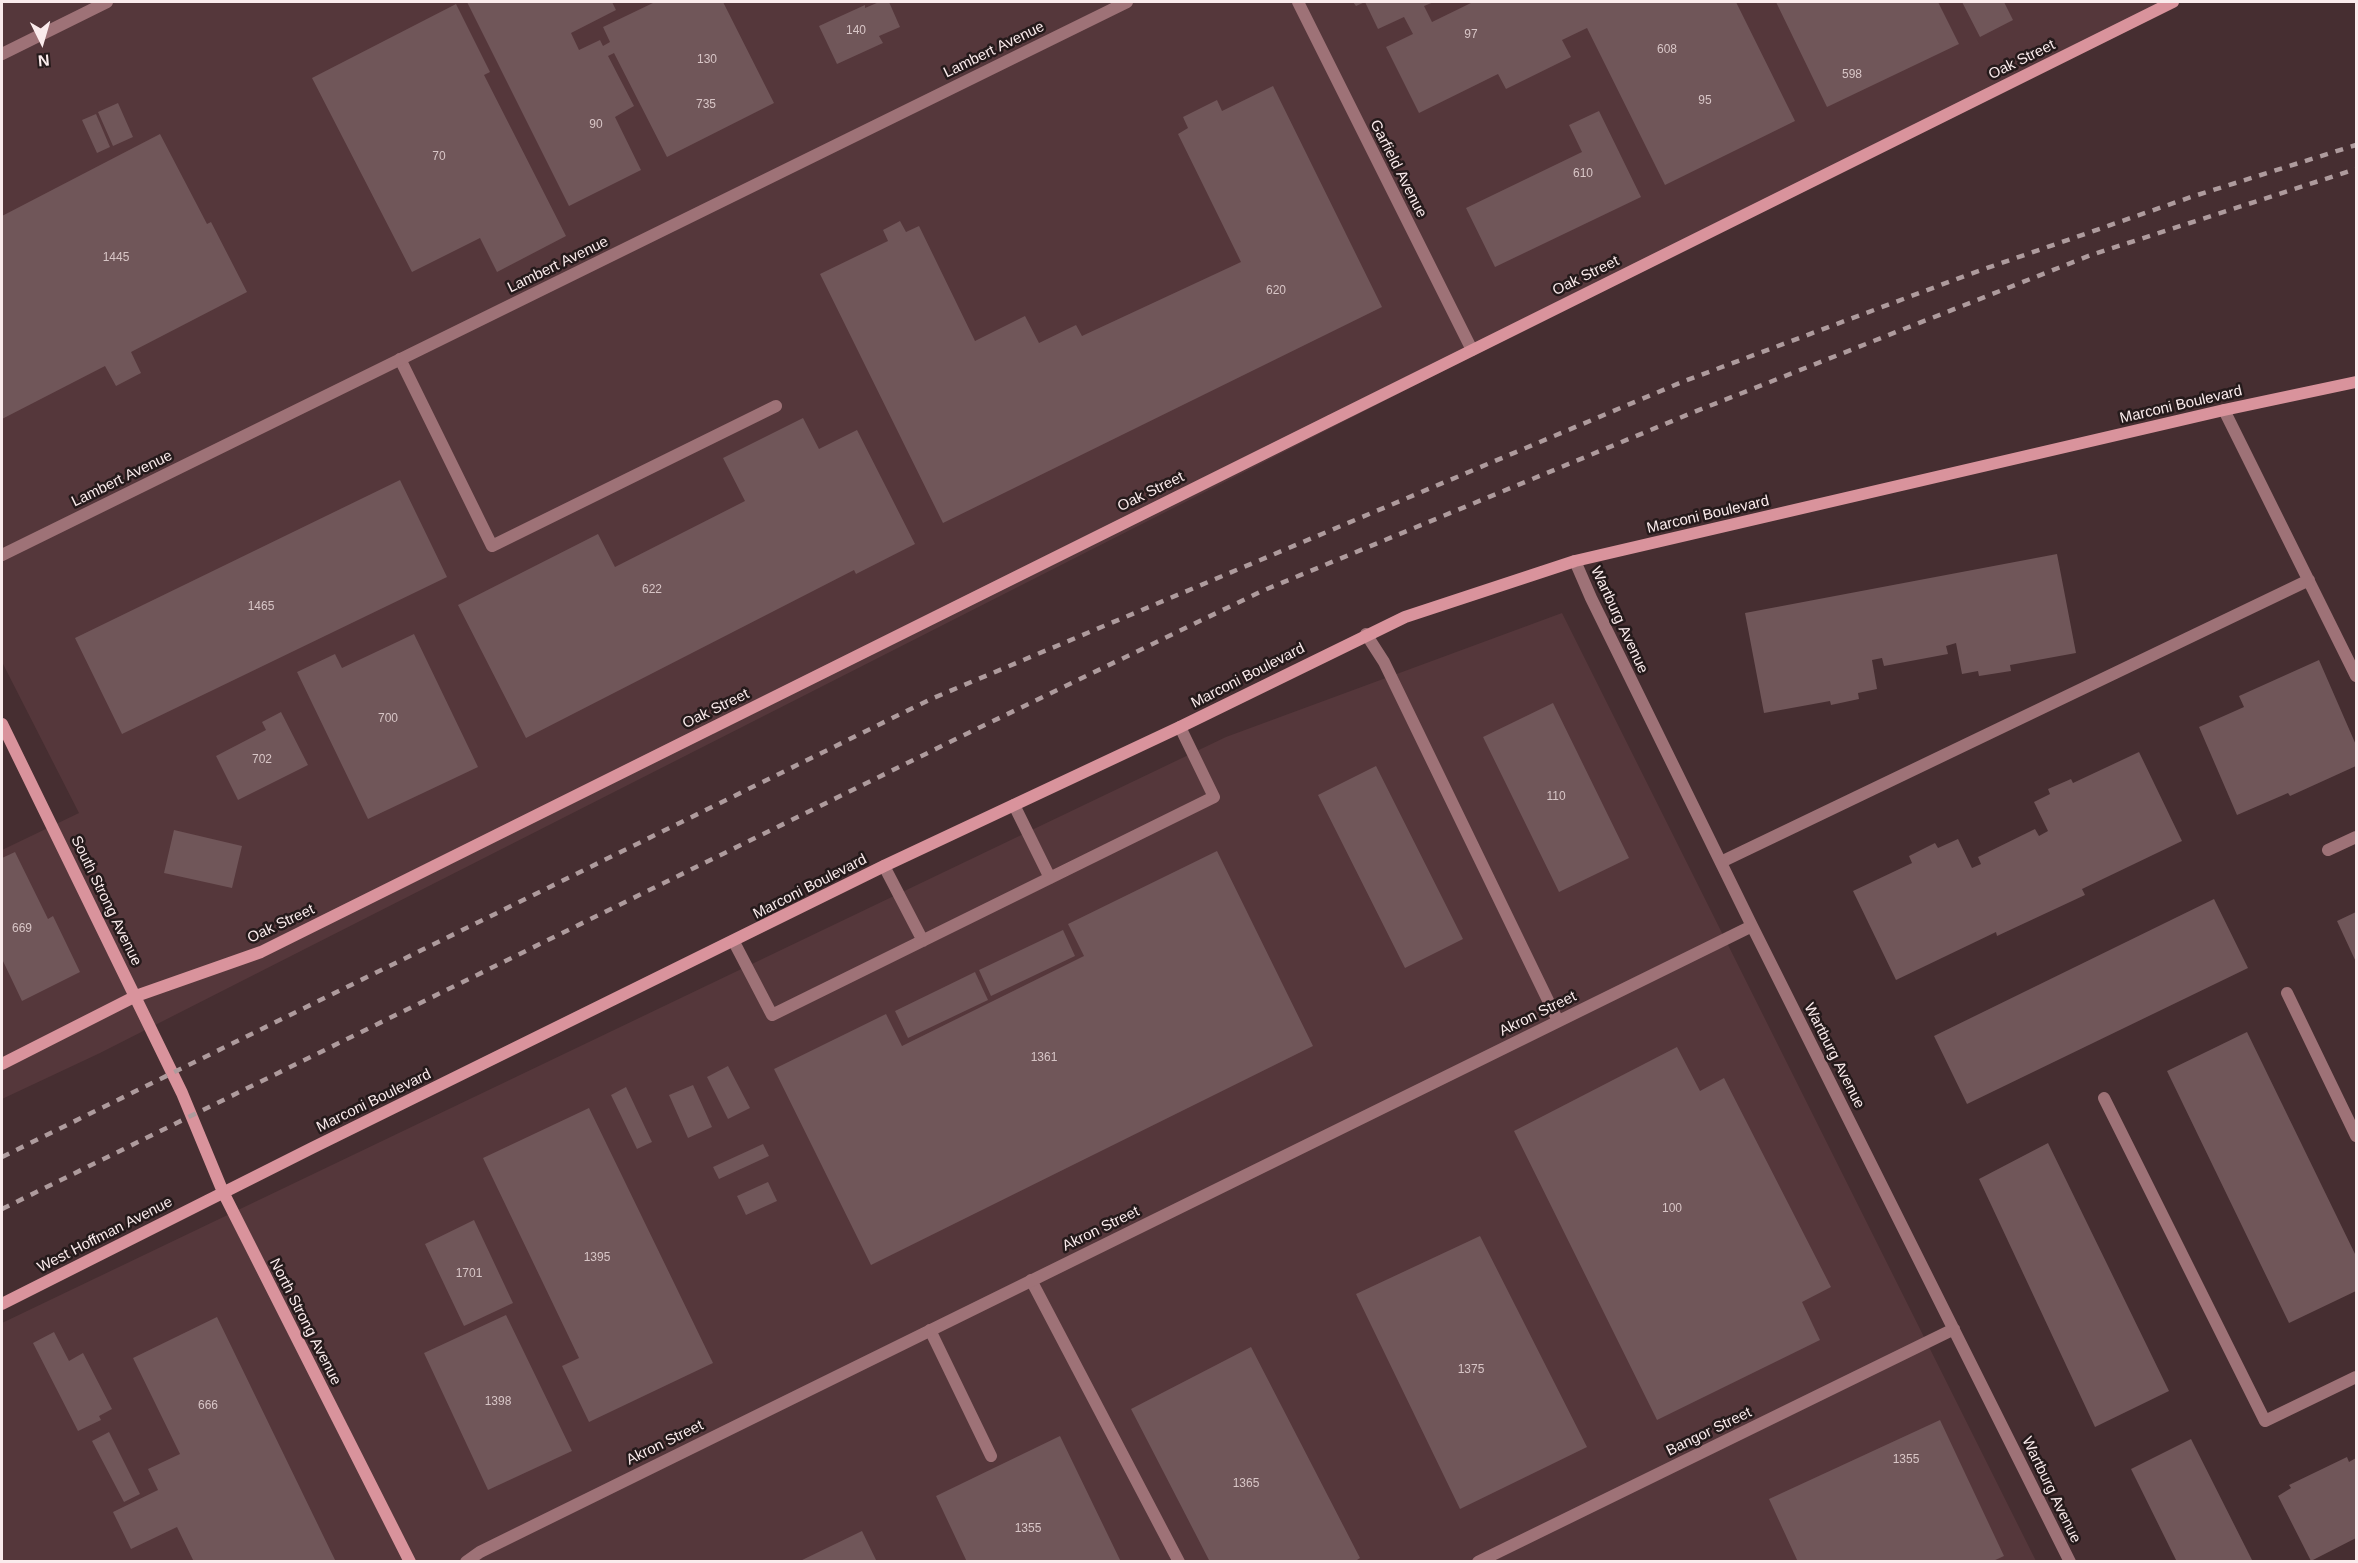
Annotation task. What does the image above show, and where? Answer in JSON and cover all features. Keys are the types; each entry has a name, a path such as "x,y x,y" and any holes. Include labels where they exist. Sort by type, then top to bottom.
{"street":[{"path":"2,54 107,2"},
{"name":"Lambert Avenue","path":"2,555 1127,2"},
{"name":"Garfield Avenue","path":"1298,2 1472,350"},
{"name":"Oak Street","path":"136,996 261,952 2173,2"},
{"path":"400,359 492,546 776,406"},
{"name":"Marconi Boulevard","path":"223,1192 734,942 884,866 1180,727 1366,634 1405,617 1575,561 2224,410 2356,382"},
{"path":"2224,410 2356,676"},
{"name":"Wartburg Avenue","path":"1575,561 1720,862 2070,1562"},
{"path":"1720,862 2309,580"},
{"path":"1366,634 1384,662 1558,1021"},
{"name":"South Strong Avenue","path":"2,724 183,1093"},
{"path":"734,942 772,1015 1214,797 1180,727"},
{"path":"1014,805 1050,878"},
{"path":"2328,850 2356,837"},
{"path":"884,866 922,941"},
{"name":"Akron Street","path":"466,1562 480,1552 1752,926"},
{"path":"2286,993 2356,1136"},
{"path":"2,1064 136,996"},
{"name":"North Strong Avenue","path":"183,1093 223,1192 410,1562"},
{"path":"2104,1098 2265,1421 2356,1377"},
{"name":"West Hoffman Avenue","path":"2,1304 223,1192"},
{"path":"1031,1280 1179,1562"},
{"name":"Bangor Street","path":"1478,1562 1954,1329"},
{"path":"930,1330 991,1456"}],"shaded area":[{"path":"2,2 2170,2 100,1053 2,1099 2,850 79,813 2,662"},
{"path":"1562,613 2036,1561 2,1562 2,1323 1226,737"}],"building":[{"path":"467,2 612,2 616,10 571,33 579,50 600,40 603,46 610,42 603,27 655,2 723,2 774,103 667,157 614,53 608,56 634,106 615,117 641,170 569,206"},
{"path":"879,2 889,2 900,27 879,36 883,43 837,64 819,26 865,5 865,8"},
{"path":"1353,2 1365,2 1356,6"},
{"path":"1365,2 1434,2 1424,6 1432,22 1473,2 1736,2 1795,121 1665,185 1587,28 1562,40 1571,57 1506,89 1498,74 1419,113 1386,47 1413,34 1404,17 1378,29"},
{"path":"1776,2 1938,2 1959,44 1827,107"},
{"path":"1962,2 2004,2 2013,20 1980,37"},
{"path":"456,4 490,72 484,75 566,236 497,272 480,238 412,272 312,78"},
{"path":"1273,86 1382,307 943,523 820,274 888,241 883,230 900,221 906,232 919,226 975,341 1025,316 1039,343 1076,325 1082,336 1241,262 1178,134 1188,128 1183,117 1217,100 1222,111"},
{"path":"118,103 133,137 113,146 98,112"},
{"path":"1599,111 1641,197 1495,267 1466,208 1582,152 1569,125"},
{"path":"96,114 110,147 97,153 82,120"},
{"path":"160,134 207,224 211,222 247,292 131,352 141,373 116,386 105,366 2,419 2,216"},
{"path":"803,418 819,449 857,430 915,544 856,574 854,570 526,738 458,605 598,534 615,567 745,501 723,458"},
{"path":"400,480 447,577 122,734 75,638"},
{"path":"2057,554 2076,653 2010,665 2011,671 1979,676 1978,671 1962,674 1956,643 1946,646 1948,654 1884,666 1882,658 1872,660 1877,689 1858,693 1859,699 1831,705 1830,701 1764,713 1745,613"},
{"path":"414,634 478,767 368,819 297,672 335,654 342,668"},
{"path":"2319,660 2356,745 2356,766 2290,796 2288,793 2237,815 2199,727 2244,707 2239,696"},
{"path":"1553,703 1629,858 1559,892 1483,737"},
{"path":"281,712 308,765 238,800 216,756 266,730 262,722"},
{"path":"2139,752 2182,841 2082,889 2085,895 1997,936 1996,932 1896,980 1853,891 1912,863 1909,856 1935,843 1938,848 1958,839 1972,868 1981,864 1978,857 2035,829 2039,836 2048,831 2034,802 2050,794 2048,789 2071,779 2073,783"},
{"path":"1376,766 1463,939 1405,968 1318,795"},
{"path":"174,830 242,846 232,888 164,873"},
{"path":"1217,851 1313,1046 871,1265 774,1069 886,1014 902,1046 1084,956 1068,924"},
{"path":"15,852 48,919 53,916 80,972 22,1001 2,959 2,858"},
{"path":"2214,899 2248,968 1967,1104 1934,1036"},
{"path":"2356,912 2356,962 2337,921"},
{"path":"1063,930 1075,956 991,996 979,970"},
{"path":"975,972 988,1000 908,1038 895,1011"},
{"path":"2247,1032 2356,1256 2356,1291 2289,1323 2167,1071"},
{"path":"1677,1047 1700,1091 1724,1078 1831,1287 1802,1302 1820,1340 1657,1420 1514,1131"},
{"path":"728,1066 750,1108 728,1119 707,1077"},
{"path":"693,1085 712,1127 688,1138 669,1095"},
{"path":"626,1087 652,1142 637,1149 611,1095"},
{"path":"589,1108 713,1363 589,1422 562,1366 579,1358 483,1158"},
{"path":"2048,1143 2169,1391 2095,1427 1979,1179"},
{"path":"763,1144 769,1156 719,1179 713,1167"},
{"path":"768,1182 777,1201 746,1215 737,1196"},
{"path":"474,1220 513,1303 464,1326 425,1244"},
{"path":"1480,1236 1587,1447 1460,1509 1356,1294"},
{"path":"506,1315 572,1451 488,1490 424,1353"},
{"path":"217,1317 336,1562 194,1562 177,1527 131,1549 113,1512 158,1490 148,1469 180,1454 133,1358"},
{"path":"54,1332 69,1361 83,1353 112,1409 99,1416 101,1420 78,1431 33,1343"},
{"path":"1251,1347 1360,1558 1354,1562 1210,1562 1131,1409"},
{"path":"1940,1420 2004,1556 1991,1562 1798,1562 1769,1499"},
{"path":"109,1432 140,1494 124,1502 92,1441"},
{"path":"1060,1436 1121,1562 967,1562 936,1496"},
{"path":"2191,1439 2253,1562 2177,1562 2131,1469"},
{"path":"2347,1457 2349,1462 2356,1458 2356,1538 2311,1561 2278,1496 2291,1488 2289,1485"},
{"path":"862,1531 877,1562 798,1562"}],"railway":[{"path":"2,1157 931,699 1682,382 1970,274 2191,197 2356,145"},
{"path":"2,1209 958,738 1262,591 1694,412 2091,255 2356,169"}]}
